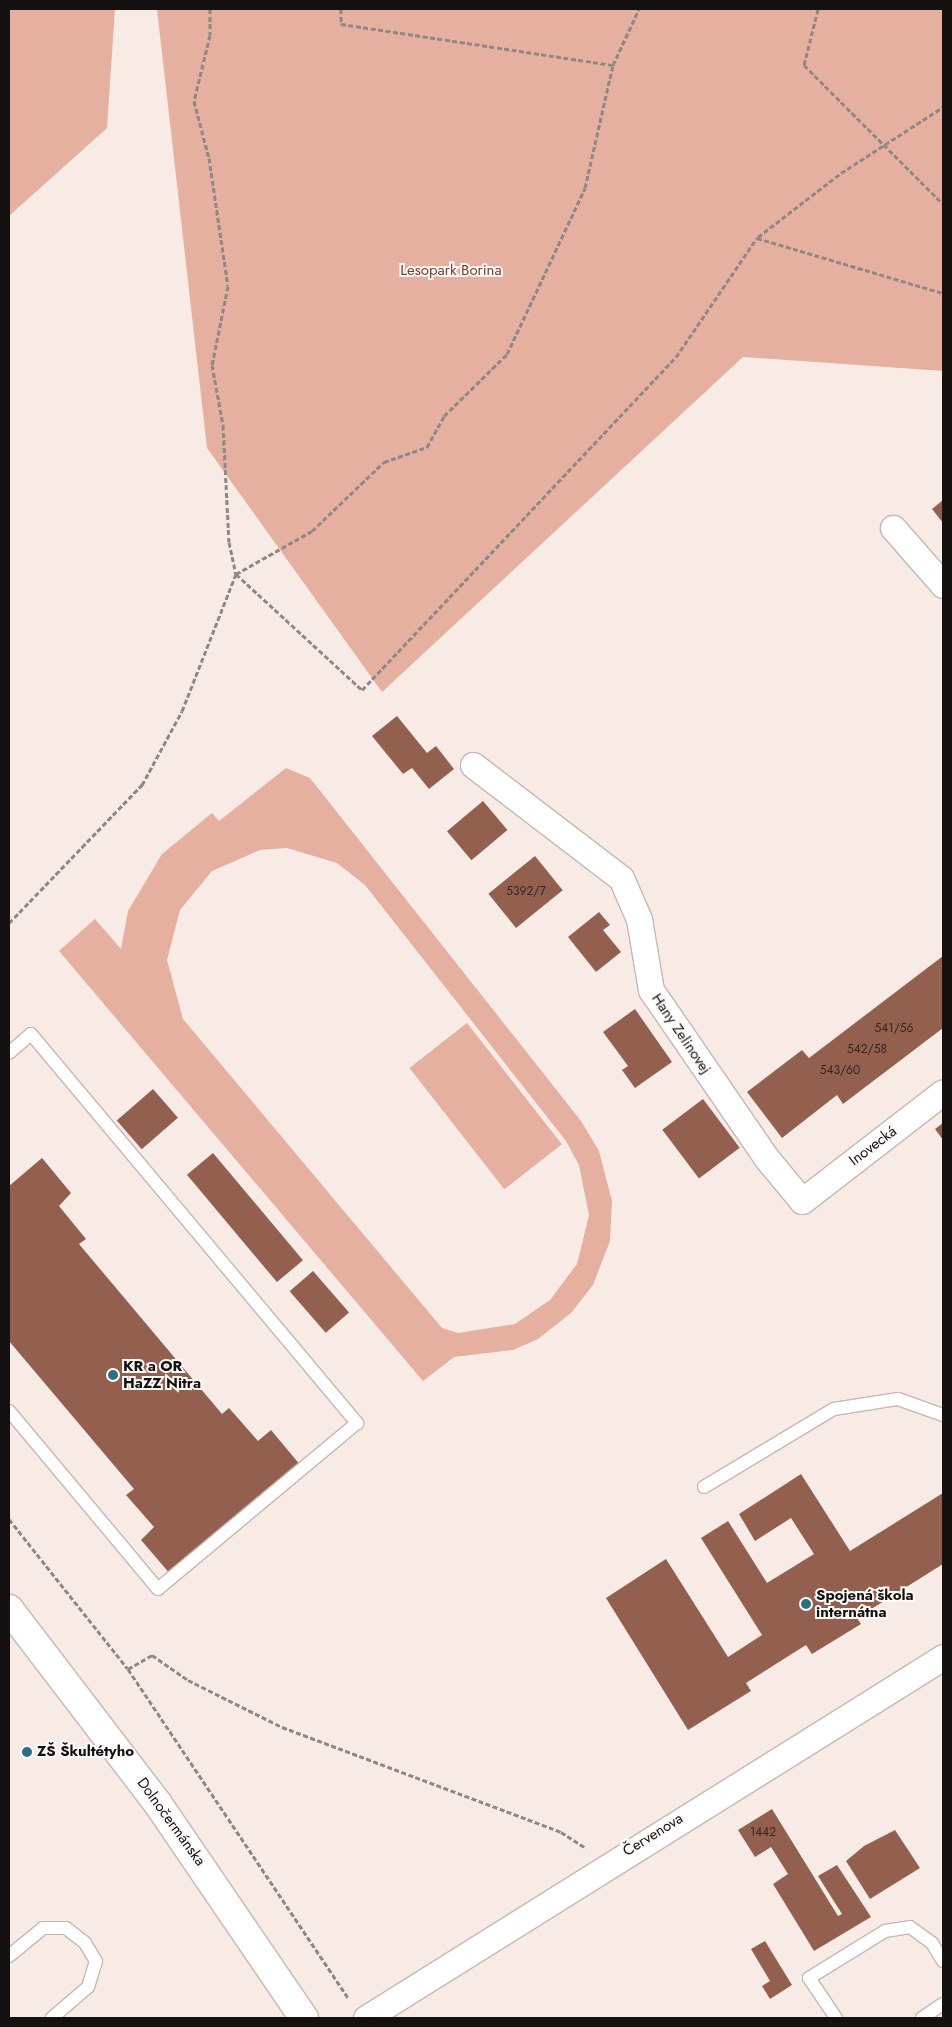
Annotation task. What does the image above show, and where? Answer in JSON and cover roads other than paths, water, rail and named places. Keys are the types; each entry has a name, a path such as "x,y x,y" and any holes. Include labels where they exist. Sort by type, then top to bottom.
{"street":[{"path":"893,528 943,584"},
{"name":"Hany Zelinovej","path":"473,765 622,878 639,918 651,990 768,1160 802,1201"},
{"name":"Inovecká","path":"802,1201 943,1092"},
{"name":"Dolnočermánska","path":"9,1609 158,1804 304,2018"},
{"name":"Červenova","path":"362,2008 605,1865 943,1658"}],"lane":[{"path":"9,1052 31,1034 357,1423 158,1589 9,1411"},
{"path":"704,1487 834,1409 898,1399 943,1415"},
{"path":"836,2018 809,1978 885,1931 910,1927 932,1942 943,1960"},
{"path":"9,1956 43,1928 66,1928 85,1943 96,1961 88,1987 52,2018"},
{"path":"922,2018 943,2004"}],"place":[{"name":"KR a OR HaZZ Nitra","path":"113,1375"},
{"name":"Spojená škola internátna","path":"806,1604"},
{"name":"ZŠ Škultétyho","path":"27,1752"}],"park label":[{"name":"Lesopark Borina","path":"451,271"}]}
